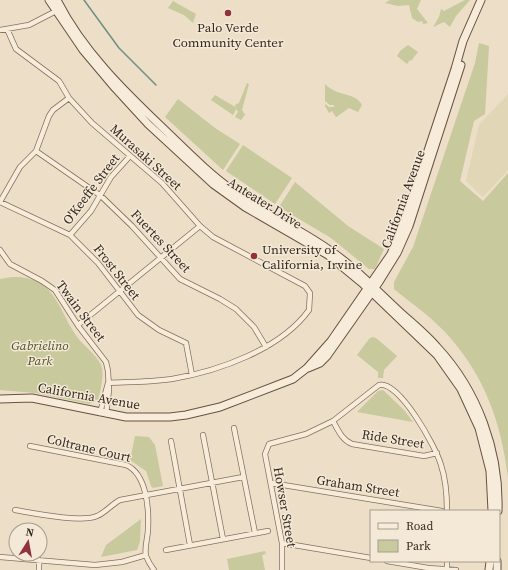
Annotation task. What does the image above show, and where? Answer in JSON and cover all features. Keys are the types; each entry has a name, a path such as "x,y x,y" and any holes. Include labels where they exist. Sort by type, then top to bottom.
{"main road":[{"name":"Anteater Drive","path":"49,0 59,10 105,69 154,120 211,173 253,205 322,245 438,348 467,388 482,418 490,444 498,486 498,510"},
{"name":"Anteater Drive","path":"57,0 59,10 83,50 107,80 148,124 213,184 245,207 328,255 372,288 428,346 445,366 461,389 473,414 484,444 490,471 492,510"},
{"name":"California Avenue","path":"0,399 32,398 126,417 159,418 205,412 280,384 307,368 320,363 327,356 372,288 391,254 401,229 466,34 481,0"},
{"path":"107,80 115,84 148,118 154,120"}],"street":[{"path":"0,30 29,25 59,10"},
{"name":"Murasaki Street","path":"7,29 16,49 59,81 69,98 92,123 162,183 200,226 214,237 259,260 308,289 311,304 305,315 282,336 266,347 236,360 192,375 151,381 108,383"},
{"path":"0,202 20,167 36,151 50,116 54,110 69,98"},
{"name":"Fuertes Street","path":"36,151 101,196 132,226 185,283 220,299 236,309 254,327 266,347"},
{"name":"O'Keeffe Street","path":"70,235 91,211 112,177 130,156"},
{"name":"Frost Street","path":"0,202 70,235 94,259 120,291 130,307 158,330 186,343 192,375"},
{"path":"78,325 200,226"},
{"name":"Twain Street","path":"0,250 10,264 52,286 78,325 106,362 110,390 103,413"},
{"path":"333,421 378,385 387,386 415,416 432,442 437,453 446,486 447,510"},
{"name":"Howser Street","path":"282,570 282,543 265,454 266,449 269,444 306,434 333,421"},
{"name":"Ride Street","path":"333,421 343,438 352,444 424,456 437,453"},
{"path":"234,428 255,533"},
{"path":"203,435 223,539"},
{"path":"171,441 190,545"},
{"name":"Coltrane Court","path":"30,446 129,467 140,477 145,496 148,528 146,555"},
{"path":"15,510 75,518 93,517 101,514 111,505 120,500 243,477"},
{"name":"Graham Street","path":"271,483 436,510"},
{"path":"166,550 268,531"},
{"path":"282,543 370,558"},
{"path":"48,561 95,567 122,562 146,555 154,570"},
{"path":"393,562 428,568 456,570"}],"shaded area":[{"path":"508,94 508,170 483,197 466,181 479,125"}],"green space":[{"path":"390,0 421,0 417,9 428,23 423,24 422,21 418,22 412,18 409,5 398,6 385,3"},
{"path":"465,0 470,0 456,16 450,27 444,22 433,27 439,17 441,9 444,11"},
{"path":"173,1 196,14 193,23 184,15 168,8"},
{"path":"479,43 489,46 485,114 474,121 460,181 483,201 508,173 508,478 501,437 495,418 480,382 470,365 459,348 439,326 394,289 394,282 413,247 475,63"},
{"path":"408,45 418,52 407,64 397,56 400,51"},
{"path":"247,83 249,84 242,110 245,115 241,120 235,117 238,112 235,105 239,103"},
{"path":"325,84 336,91 359,101 362,105 358,112 349,108 335,118 336,117 332,111 329,113 325,104 329,107 334,107 334,105 330,105 325,101"},
{"path":"215,95 237,108 233,115 211,100"},
{"path":"178,99 215,128 240,144 223,170 165,117"},
{"path":"243,145 292,178 275,204 226,171"},
{"path":"295,182 348,226 384,249 375,269 369,269 331,238 279,207"},
{"name":"Gabrielino Park","path":"12,277 26,278 46,287 58,303 75,334 96,357 101,365 102,378 99,399 89,404 36,393 0,390 0,279"},
{"path":"372,337 376,338 397,356 384,370 383,378 378,378 378,372 357,355"},
{"path":"383,390 404,410 413,422 357,412 378,391"},
{"path":"135,436 149,437 155,445 163,486 153,488 146,471 130,460"},
{"path":"141,519 140,541 137,550 101,557 106,545"},
{"path":"265,551 266,554 262,555 265,570 229,570 227,559"}],"waterway":[{"path":"84,0 119,48 156,85"}],"place":[{"name":"Palo Verde Community Center","path":"228,13"},
{"name":"University of California, Irvine","path":"254,256"}]}
